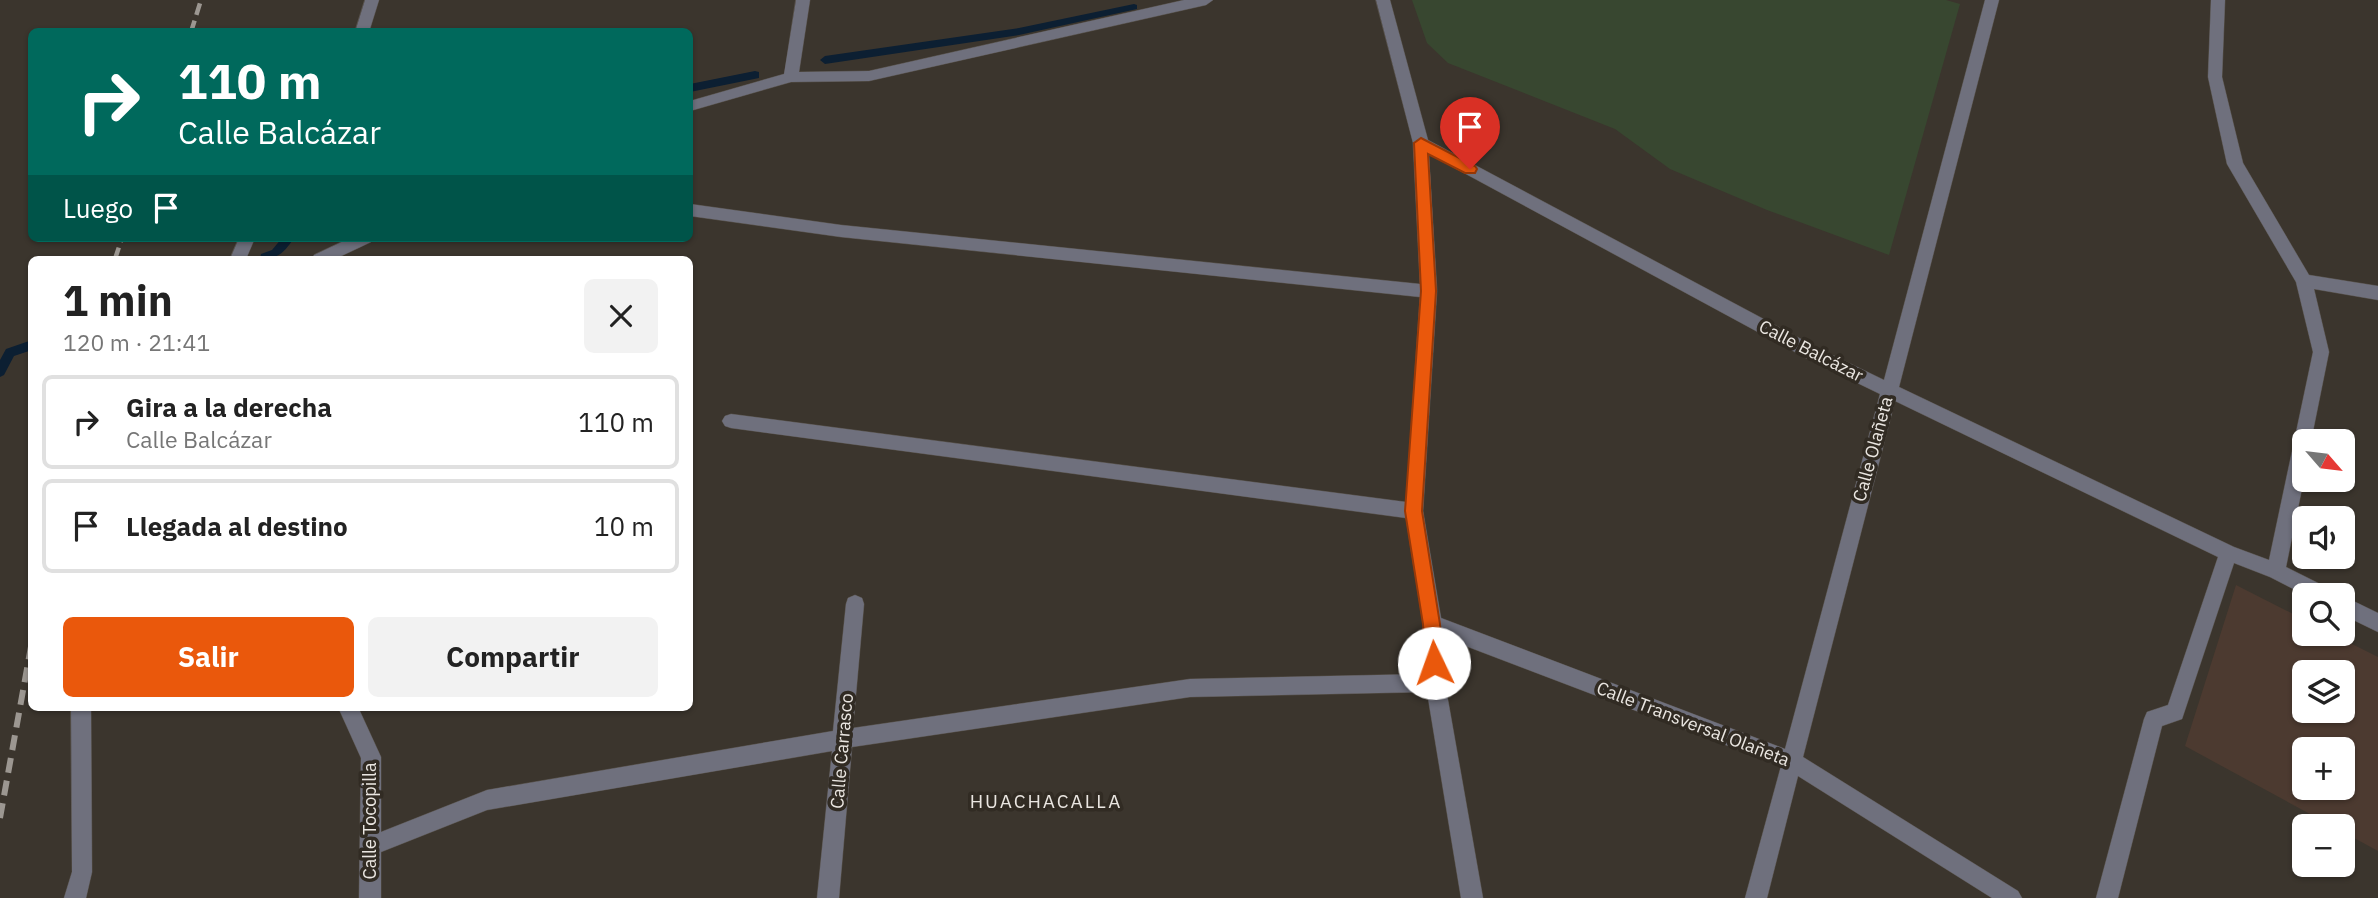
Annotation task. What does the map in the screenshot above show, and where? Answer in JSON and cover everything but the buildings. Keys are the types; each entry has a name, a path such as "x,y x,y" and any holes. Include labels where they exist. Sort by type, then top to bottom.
{"street":[{"path":"363,28 372,0"},
{"path":"791,77 803,0"},
{"path":"693,105 791,77 869,76 1206,0"},
{"path":"1383,0 1421,143 1429,291 1414,511 1432,624 1435,683 1472,898"},
{"path":"2218,0 2215,77 2235,164 2304,281 2321,352 2276,571"},
{"name":"Calle Olañeta","path":"1756,898 1989,1"},
{"name":"Calle Balcázar","path":"1421,143 1888,391 2228,553 2300,583"},
{"path":"693,210 841,231 1429,291"},
{"path":"326,256 356,242"},
{"path":"2304,281 2378,293"},
{"path":"731,421 1414,511"},
{"path":"2108,898 2154,719 2175,712 2228,553"},
{"name":"Calle Carrasco","path":"828,898 855,604"},
{"path":"2355,611 2378,622"},
{"name":"Calle Transversal Olañeta","path":"1432,624 1792,761 2011,898"},
{"path":"370,846 487,800 843,738 1190,688 1435,683"},
{"path":"75,898 82,872 81,711"},
{"name":"Calle Tocopilla","path":"350,711 371,757 370,898"}],"shaded area":[{"path":"2236,585 2292,613 2292,646 2355,646 2378,657 2378,851 2355,839 2355,814 2310,814 2185,746"}],"green space":[{"path":"1412,0 1946,0 1960,4 1889,255 1767,210 1670,169 1615,129 1448,63 1427,43"}],"waterway":[{"path":"825,60 1019,32 1134,7"},
{"path":"693,87 755,75"},
{"path":"268,256 276,253 285,242"},
{"path":"0,372 10,352 28,346"}],"railway":[{"path":"192,28 201,0"},
{"path":"116,256 121,242"},
{"path":"0,818 28,663"}],"district":[{"name":"HUACHACALLA","path":"1046,801"}],"route":[{"path":"1434,663 1432,624 1414,511 1429,291 1421,143 1470,169"}]}
